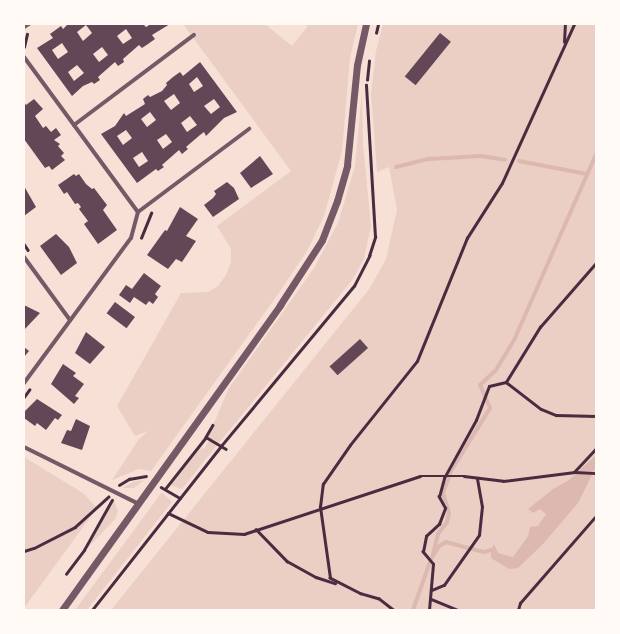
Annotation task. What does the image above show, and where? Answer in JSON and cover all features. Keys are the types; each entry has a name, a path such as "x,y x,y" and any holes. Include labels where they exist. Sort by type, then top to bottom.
{"street":[{"path":"24,27 29,24"},
{"path":"62,610 284,299 322,240 337,201 347,165 356,73 366,24"},
{"path":"74,125 194,35"},
{"path":"24,57 138,212"},
{"path":"24,384 131,238 138,212 250,129"},
{"path":"24,257 70,320"},
{"path":"24,447 139,504"}],"path":[{"path":"375,35 378,24"},
{"path":"564,45 565,24"},
{"path":"337,584 330,578 320,507 323,484 350,445 417,361 467,238 502,183 574,24"},
{"path":"92,610 221,446 354,286 369,256 375,238 366,86 371,54"},
{"path":"138,242 153,209"},
{"path":"24,244 33,256"},
{"path":"429,610 432,590 433,564 423,552 426,536 439,524 445,508 439,497 444,478 476,420 488,386 506,382 540,326 596,263"},
{"path":"506,382 541,409 556,415 596,416"},
{"path":"24,397 33,384"},
{"path":"180,498 165,490 206,437 213,425"},
{"path":"206,437 226,449"},
{"path":"574,472 596,448"},
{"path":"168,513 208,532 244,534 320,507 420,476 477,478 503,481 574,472 596,473"},
{"path":"120,484 137,477 146,477"},
{"path":"432,590 444,585 479,535 482,507 477,478"},
{"path":"24,551 34,548 75,527 110,495 112,500 84,550 66,574"},
{"path":"518,610 520,603 596,516"},
{"path":"256,529 287,561 316,577 379,599 393,610"},
{"path":"431,599 458,610"}],"shaded area":[{"path":"183,24 265,24 292,46 307,27 307,24 358,24 350,58 342,151 324,216 307,251 276,297 151,471 139,469 112,480 139,439 148,431 135,436 117,406 181,293 208,292 218,286 226,275 231,262 231,249 217,226 291,171"},
{"path":"383,24 596,24 596,610 111,610 370,288 386,259 397,210 389,167 377,172 371,93 376,51"},
{"path":"362,92 363,144 371,226 364,259 353,279 219,443 208,437 229,388 314,268 338,223 355,166"},
{"path":"209,440 217,445 182,489 172,486 171,484 201,448 204,449"},
{"path":"596,455 596,467 578,503 543,544 518,568 509,569 491,558 491,550 494,544 498,553 513,557 528,536 530,527 538,526 546,514 540,509 533,513 528,509 553,489 569,480"},
{"path":"24,457 83,493 97,508 24,608"},
{"path":"144,480 134,488 122,488 133,482"},
{"path":"162,492 172,502 87,610 75,610"},
{"path":"114,500 118,511 116,518 84,552"}],"building":[{"path":"68,24 143,24 146,27 151,24 170,24 152,35 155,39 148,44 142,48 139,45 123,59 124,62 118,66 115,62 98,77 100,80 94,84 92,82 83,86 72,96 37,48 53,38 50,34 61,26 63,29","holes":["86,25 92,33 83,41 77,32","126,29 132,38 123,44 117,36","62,43 68,52 58,59 52,50","102,47 108,55 99,62 93,54","77,65 84,73 74,81 68,72"]},
{"path":"440,33 451,42 416,85 405,77"},
{"path":"200,62 237,112 224,118 206,136 204,132 186,147 188,149 182,154 179,150 162,165 164,167 158,171 156,169 137,183 101,134 115,126 124,113 126,116 145,104 143,99 148,95 150,97 162,91 167,85 166,83 180,72 183,76","holes":["197,77 203,86 194,92 189,84","174,94 180,103 171,110 164,101","214,99 220,107 211,114 204,106","150,112 156,120 147,127 141,119","190,116 197,125 187,132 181,123","126,130 132,138 123,145 117,136","166,134 172,142 163,149 157,140","142,152 148,161 139,167 133,158"]},
{"path":"34,99 43,109 35,116 43,128 46,126 51,132 56,128 61,135 54,140 60,144 58,146 64,153 61,156 65,160 52,170 49,166 45,168 24,139 24,102 26,105"},
{"path":"260,156 273,174 251,188 240,173"},
{"path":"74,174 76,176 79,174 86,184 92,189 94,188 107,205 103,210 117,230 98,244 84,224 88,221 79,209 81,207 78,203 75,204 67,192 64,194 58,185"},
{"path":"227,182 234,188 239,199 213,217 204,205 216,194 214,191"},
{"path":"24,186 36,207 24,216"},
{"path":"180,207 198,219 186,236 196,241 182,262 176,259 168,269 147,255 165,230 167,231"},
{"path":"56,234 69,247 77,263 61,275 40,246"},
{"path":"144,273 161,286 155,294 158,297 153,304 149,301 146,305 134,297 130,303 119,295 126,285 132,289"},
{"path":"115,302 135,317 127,328 107,313"},
{"path":"24,305 40,313 24,330"},
{"path":"86,332 105,347 90,364 75,353"},
{"path":"360,339 368,348 338,375 330,366"},
{"path":"24,347 29,351 24,357"},
{"path":"63,364 76,373 73,376 84,384 75,396 79,398 74,404 51,384"},
{"path":"37,399 62,415 58,420 55,418 46,430 37,423 35,426 24,418 24,412"},
{"path":"76,419 90,426 82,450 61,443 67,430 71,431"}],"waterway":[{"path":"433,554 438,534 447,522 449,513 443,493 451,471 490,408 480,385 496,370 515,338 596,154"},
{"path":"396,167 429,159 481,156 505,160"},
{"path":"519,161 587,174"},
{"path":"413,610 431,559 439,546 446,542 484,552 491,550"}]}
